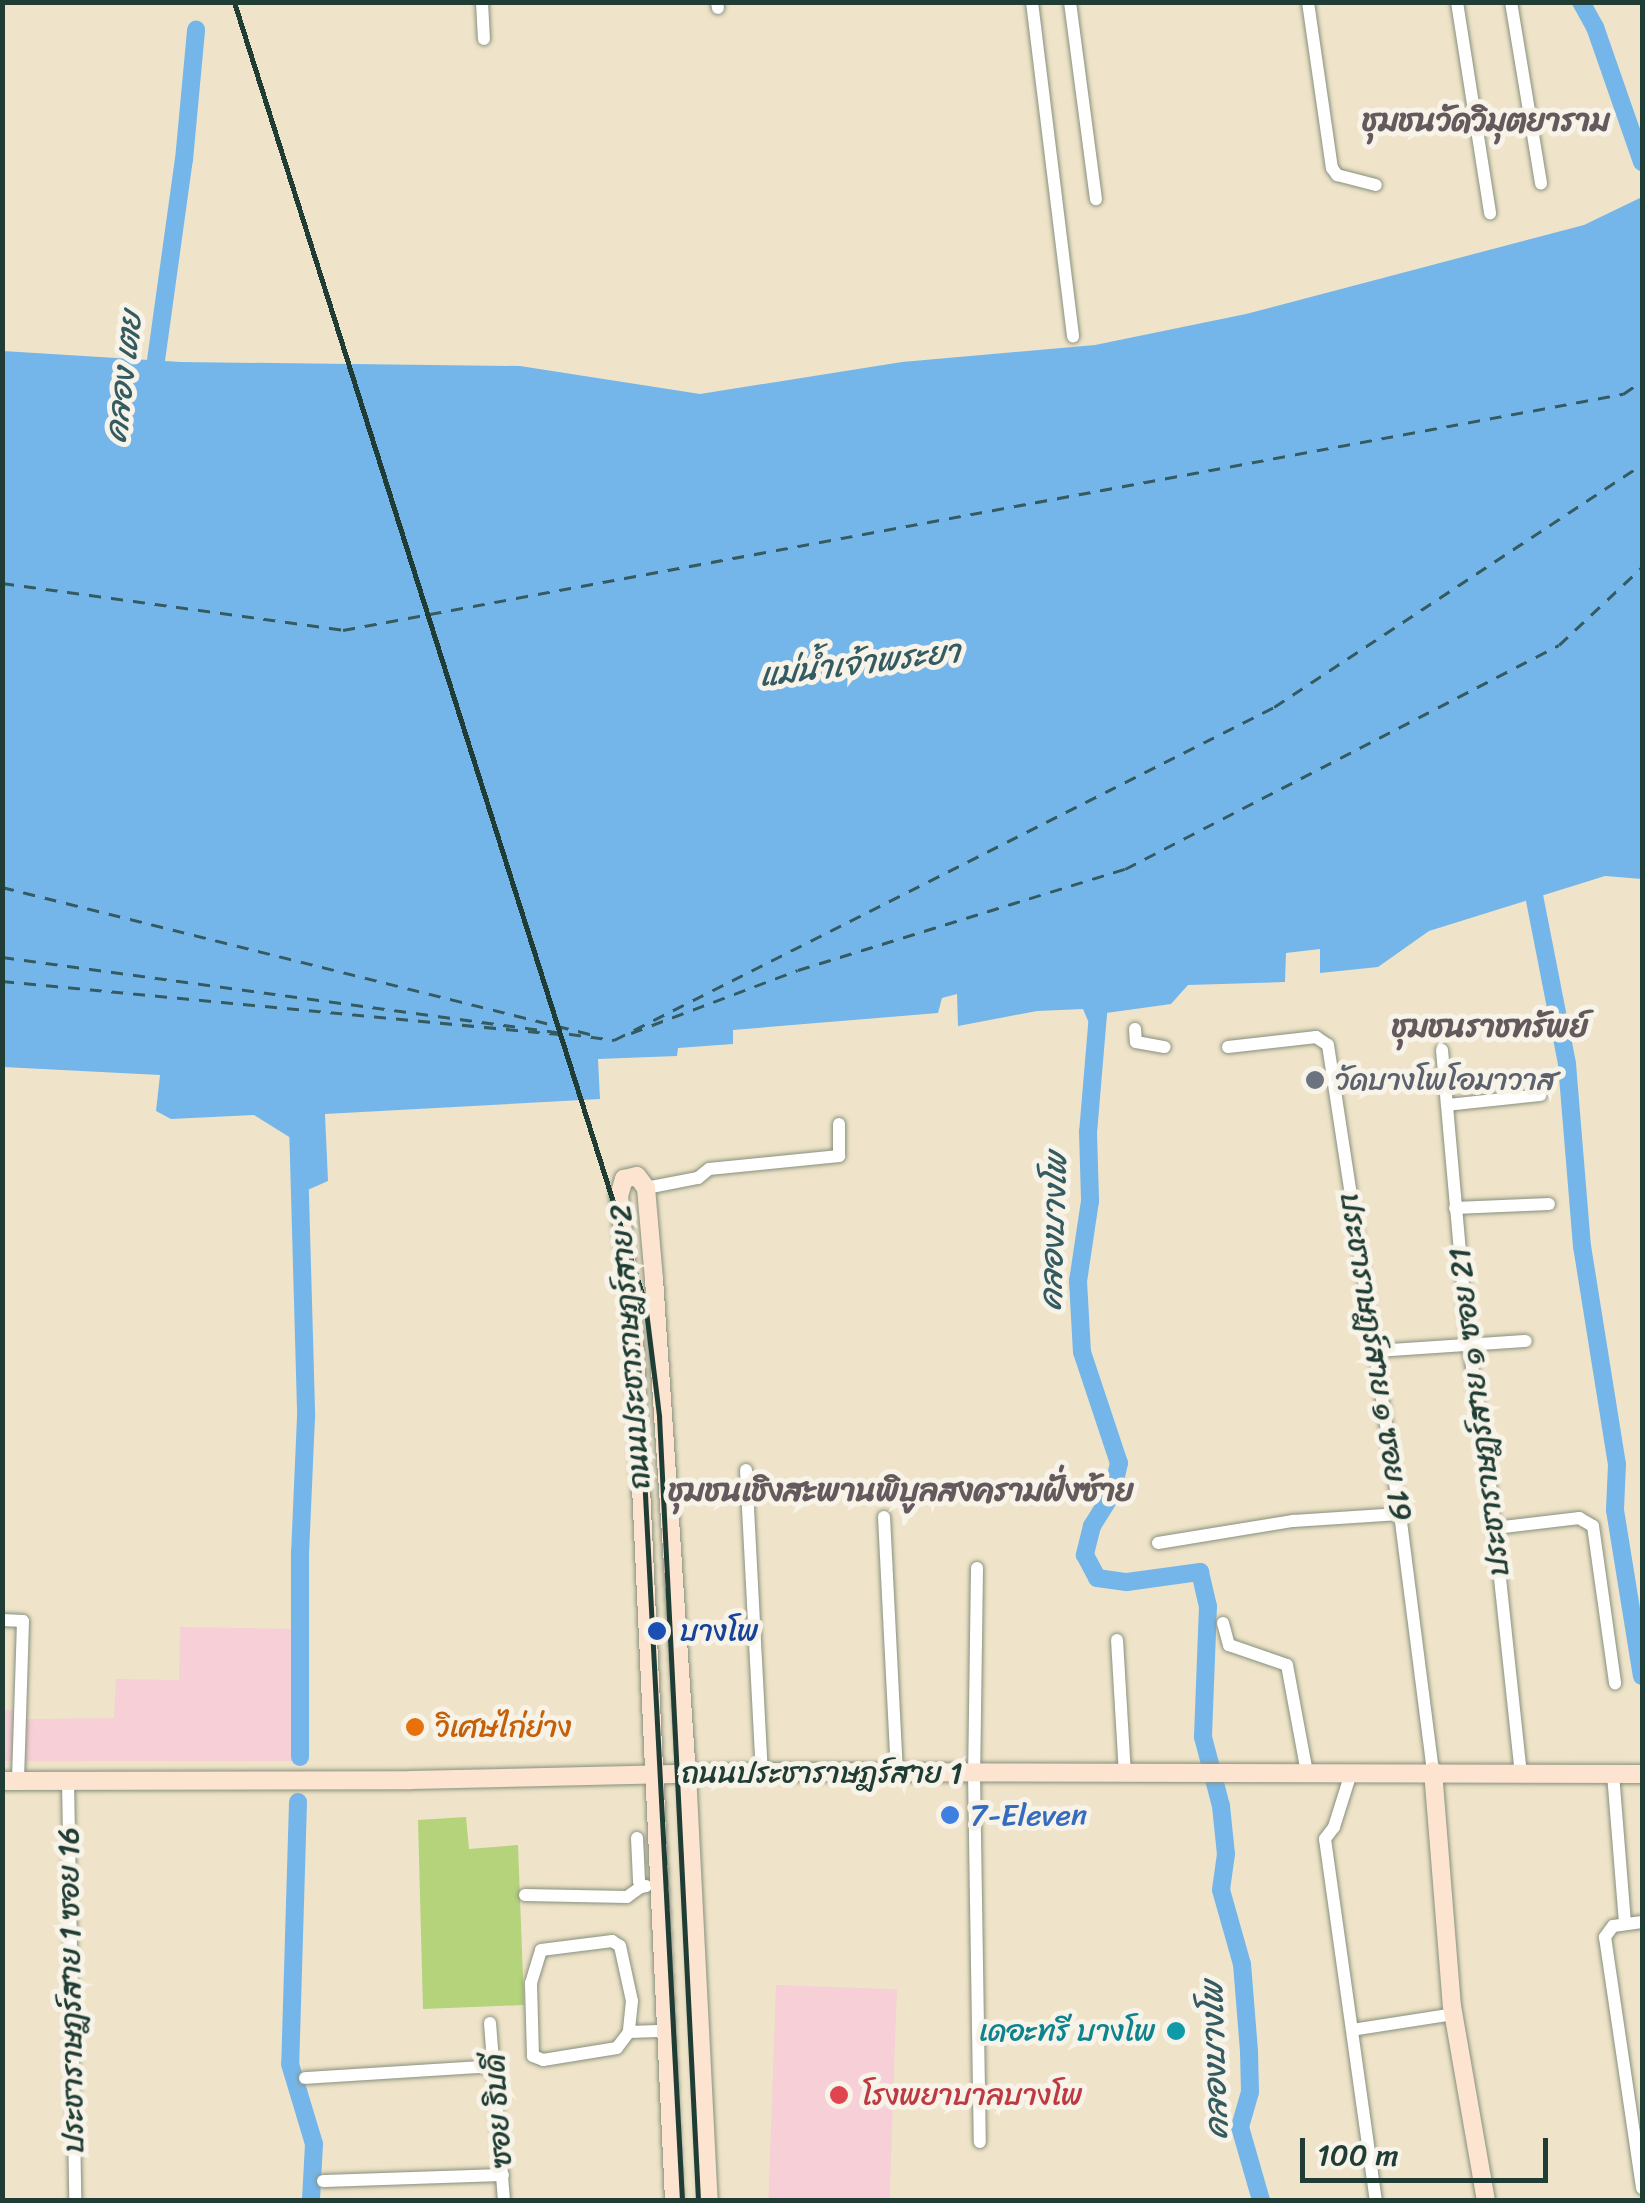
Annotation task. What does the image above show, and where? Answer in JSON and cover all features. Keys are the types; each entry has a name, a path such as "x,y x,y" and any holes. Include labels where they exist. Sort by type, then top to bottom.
{"main road":[{"name":"ถนนประชาราษฎร์สาย 2","path":"674,2200 665,2031 650,1885 653,1774 634,1336 619,1196 620,1186 630,1176 642,1179 646,1188 687,1773 709,2200"},
{"path":"1433,1771 1454,2014 1486,2200"},
{"name":"ถนนประชาราษฎร์สาย 1","path":"10,1781 412,1780 762,1772 1642,1774"}],"street":[{"path":"482,2 484,38"},
{"path":"1032,2 1073,337"},
{"path":"1070,2 1096,199"},
{"path":"1308,2 1332,168 1337,175 1376,185"},
{"path":"1457,2 1490,214"},
{"path":"1510,2 1541,184"},
{"path":"1135,1029 1136,1042 1165,1048"},
{"name":"ประชาราษฎร์สาย ๑ ซอย 19","path":"1228,1047 1316,1038 1328,1045 1400,1514 1433,1771"},
{"name":"ประชาราษฎร์สาย ๑ ซอย 21","path":"1442,1050 1469,1348 1495,1528 1520,1774"},
{"path":"1447,1105 1540,1095"},
{"path":"646,1188 698,1178 709,1168 839,1156 839,1124"},
{"path":"1456,1208 1550,1204"},
{"path":"1375,1351 1469,1348 1526,1341"},
{"path":"746,1470 762,1772"},
{"path":"1158,1543 1293,1522 1400,1514"},
{"path":"884,1517 897,1773"},
{"path":"1495,1528 1579,1518 1593,1526 1615,1683"},
{"path":"977,1568 974,1773 980,2142"},
{"path":"2,1620 23,1621 10,1781"},
{"path":"1223,1623 1229,1646 1288,1664 1307,1773"},
{"path":"1117,1640 1125,1773"},
{"path":"1351,1773 1334,1827 1325,1839 1376,2200"},
{"path":"1613,1774 1625,1923"},
{"name":"ประชาราษฎร์สาย 1 ซอย 16","path":"68,1780 75,2200"},
{"path":"525,1895 627,1897 650,1885 637,1838"},
{"path":"1642,1922 1613,1926 1605,1937 1642,2188"},
{"path":"612,1941 620,1946 632,2001 628,2032 618,2048 544,2060 533,2056 531,1982 541,1950 612,1941"},
{"path":"1352,2030 1454,2014"},
{"name":"ซอย ธิบดี","path":"490,2022 504,2200"},
{"path":"628,2032 665,2031"},
{"path":"306,2078 496,2066"},
{"path":"322,2181 502,2175"}],"shaded area":[{"path":"180,1627 296,1629 296,1761 3,1761 2,1710 25,1710 25,1719 114,1718 116,1679 179,1680"},
{"name":"โรงพยาบาลบางโพ","path":"776,1985 897,1989 890,2200 768,2200"}],"green space":[{"path":"466,1817 469,1849 518,1845 524,2005 423,2009 418,1820"}],"water":[{"name":"แม่น้ำเจ้าพระยา","path":"1642,197 1642,879 1605,876 1429,931 1378,967 1320,973 1320,949 1286,953 1285,982 1188,985 1171,1004 1099,1014 1091,1028 1083,1009 1037,1011 958,1026 957,994 942,998 938,1013 733,1030 733,1044 678,1048 677,1056 598,1059 600,1099 325,1114 328,1181 303,1192 308,1180 302,1145 254,1115 171,1119 156,1111 160,1075 3,1067 3,351 181,362 520,366 700,394 902,362 1095,345 1246,314 1584,225"}],"waterway":[{"path":"1581,2 1595,27 1642,162"},
{"name":"คลอง เตย","path":"153,382 184,160 196,30"},
{"path":"1531,880 1567,1064 1582,1246 1617,1464 1615,1510 1642,1676"},
{"name":"คลองบางโพ","path":"1096,990 1098,1014 1088,1132 1090,1201 1078,1281 1082,1352 1119,1463 1112,1494 1092,1526 1085,1555 1097,1578 1127,1582 1200,1572 1208,1606 1203,1737 1221,1806 1226,1854 1221,1890 1242,1964 1249,2051 1250,2092 1240,2127 1261,2200"},
{"path":"298,1123 306,1417 300,1552 300,1757"},
{"path":"298,1802 290,2064 314,2144 311,2200"}],"ferry route":[{"path":"2,583 343,630 1623,394 1642,381"},
{"path":"2,957 614,1040 1274,707 1642,464"},
{"path":"631,1033 798,970 1125,869 1559,645 1642,567"},
{"path":"2,887 598,1036"},
{"path":"2,981 569,1035"}],"railway":[{"path":"234,2 645,1303 659,1416 698,2200"},
{"path":"637,1342 682,2200"}],"place":[{"name":"วัดบางโพโอมาวาส","path":"1315,1080"},
{"name":"บางโพ","path":"657,1631"},
{"name":"วิเศษไก่ย่าง","path":"415,1727"},
{"name":"7-Eleven","path":"950,1815"},
{"name":"เดอะทรี บางโพ","path":"1176,2031"},
{"name":"โรงพยาบาลบางโพ","path":"839,2095"}],"district":[{"name":"ชุมชนวัดวิมุตยาราม","path":"1486,121"},
{"name":"ชุมชนราชทรัพย์","path":"1490,1027"},
{"name":"ชุมชนเชิงสะพานพิบูลสงครามฝั่งซ้าย","path":"901,1491"}]}
